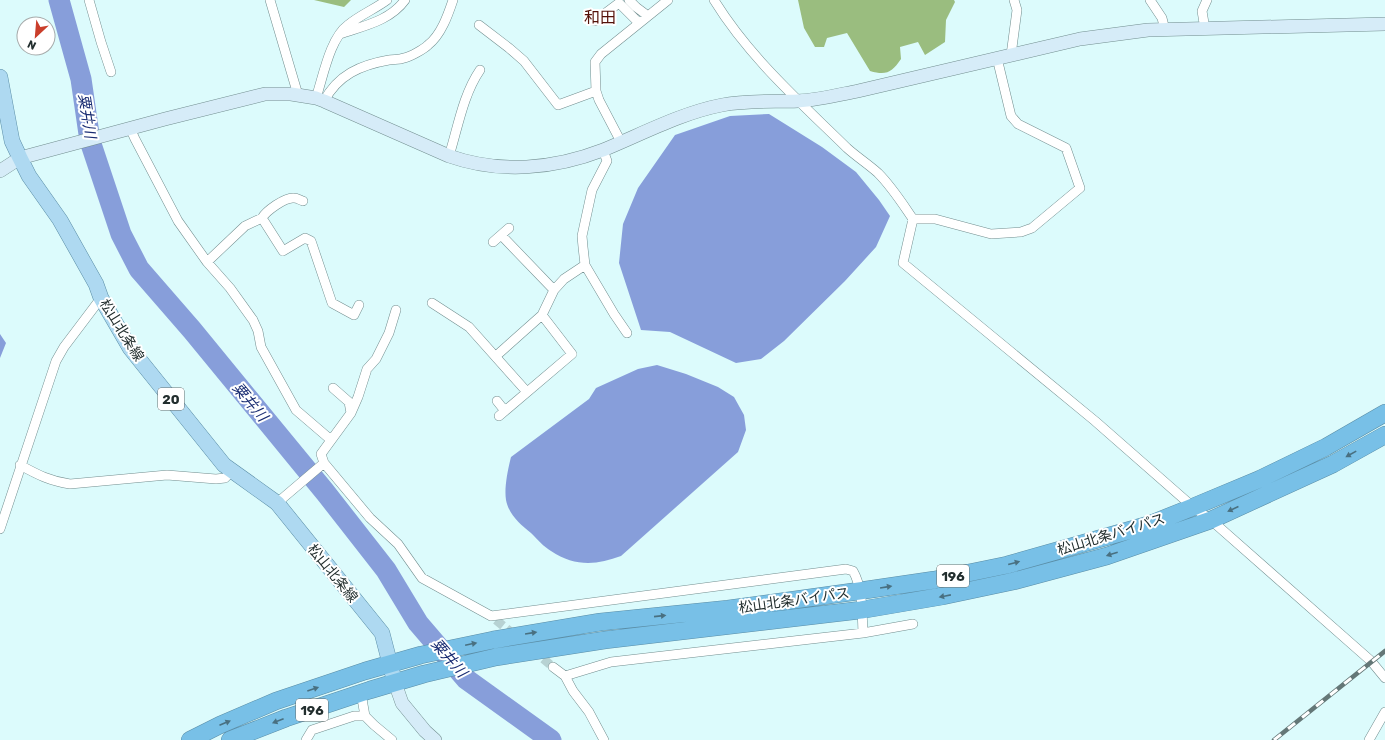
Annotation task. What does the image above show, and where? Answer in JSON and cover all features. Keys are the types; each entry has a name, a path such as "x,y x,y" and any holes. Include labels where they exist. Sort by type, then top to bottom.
{"highway":[{"name":"松山北条バイパス","path":"190,740 220,725 276,701 421,654 600,622 728,609 934,580 1007,564 1148,525 1260,479 1326,447 1385,414"},
{"name":"松山北条バイパス","path":"230,740 286,718 361,693 424,674 496,657 605,640 861,610 944,596 1014,581 1107,556 1211,520 1333,464 1385,435"}],"main road":[{"name":"松山北条線","path":"0,77 12,141 20,158 29,176 60,220 96,284 101,298 130,348 224,465 277,503 382,633 395,683"}],"street":[{"path":"89,0 111,72"},
{"path":"270,0 298,95"},
{"path":"320,99 333,47 340,34 346,26 362,14 387,0"},
{"path":"340,34 383,19 399,8 405,0"},
{"path":"320,99 347,74 368,65 404,58 428,46 437,35 453,0"},
{"path":"628,0 636,8 648,16"},
{"path":"621,142 599,100 596,91 595,62 601,54 668,0"},
{"path":"714,0 728,23 785,88 849,150 878,173 897,194 913,219 903,263 1095,422 1193,507 1211,520 1372,661 1385,678"},
{"path":"1011,55 1017,10 1014,0"},
{"path":"1150,0 1162,18 1165,30"},
{"path":"1205,28 1202,11 1207,0"},
{"path":"595,21 619,3 639,23"},
{"path":"0,171 20,158 130,128 265,94 291,94 320,99 449,156 467,162 520,168 546,166 571,161 603,150 681,117 724,104 799,101 826,98 858,92 1080,38 1148,30 1385,24"},
{"path":"478,25 510,48 524,61 558,105 596,91"},
{"path":"913,219 935,219 991,234 1021,232 1032,228 1080,188 1066,148 1018,124 1011,116 997,58"},
{"path":"449,156 467,93 480,70"},
{"path":"130,128 178,221 207,262 230,288 253,320 258,331 261,347 296,410 331,440"},
{"path":"603,150 607,161 592,190 582,236 585,265 627,333"},
{"path":"207,262 245,226 262,218 266,212 288,198 303,201"},
{"path":"262,218 283,251 305,238 311,241 332,303 354,315 359,305"},
{"path":"493,242 509,228"},
{"path":"501,235 554,290"},
{"path":"496,356 542,315 554,290 564,279 585,265"},
{"path":"0,529 20,465 56,361 64,347 101,298"},
{"path":"441,308 446,300"},
{"path":"432,303 469,327 527,392"},
{"path":"396,310 389,333 376,359 367,369 351,413 321,454 322,464 370,518 398,544 422,578 494,618 846,570 853,572 857,578 863,633"},
{"path":"497,401 502,414 572,354 542,315"},
{"path":"333,388 349,402 351,413"},
{"path":"277,503 322,464"},
{"path":"20,465 41,477 54,482 70,484 167,475 216,479 225,478 232,471"},
{"path":"565,676 611,662 863,633 913,624"},
{"path":"553,667 565,676 573,691 589,712 604,740"},
{"path":"395,683 402,703 425,731 435,740"},
{"path":"361,693 365,716 392,740"},
{"path":"1369,740 1385,712"},
{"path":"306,740 312,730 354,716 365,716"}],"green space":[{"path":"314,0 351,0 344,7"},
{"path":"798,0 954,0 955,2 946,20 945,42 925,55 918,42 900,47 901,59 892,70 881,73 870,71 847,33 827,38 824,47 815,47 804,28"}],"water":[{"path":"769,114 822,147 856,172 890,216 876,247 845,281 784,341 761,359 736,363 670,332 641,330 619,263 623,224 638,188 675,135 730,116"},
{"path":"0,334 6,343 0,358"},
{"path":"657,365 686,374 718,387 734,397 744,415 746,430 738,452 621,556 595,563 586,563 569,560 560,556 543,545 519,523 512,515 507,505 506,490 511,457 589,399 596,388 638,369"}],"waterway":[{"name":"粟井川","path":"59,0 81,79 90,141 121,234 139,269 192,330 325,492 386,570 418,623 466,679 551,740"}],"tunnel":[{"path":"496,620 517,637"},
{"path":"533,650 553,667"}],"railway":[{"path":"1274,740 1385,651"}],"district":[{"name":"和田","path":"600,17"}]}
